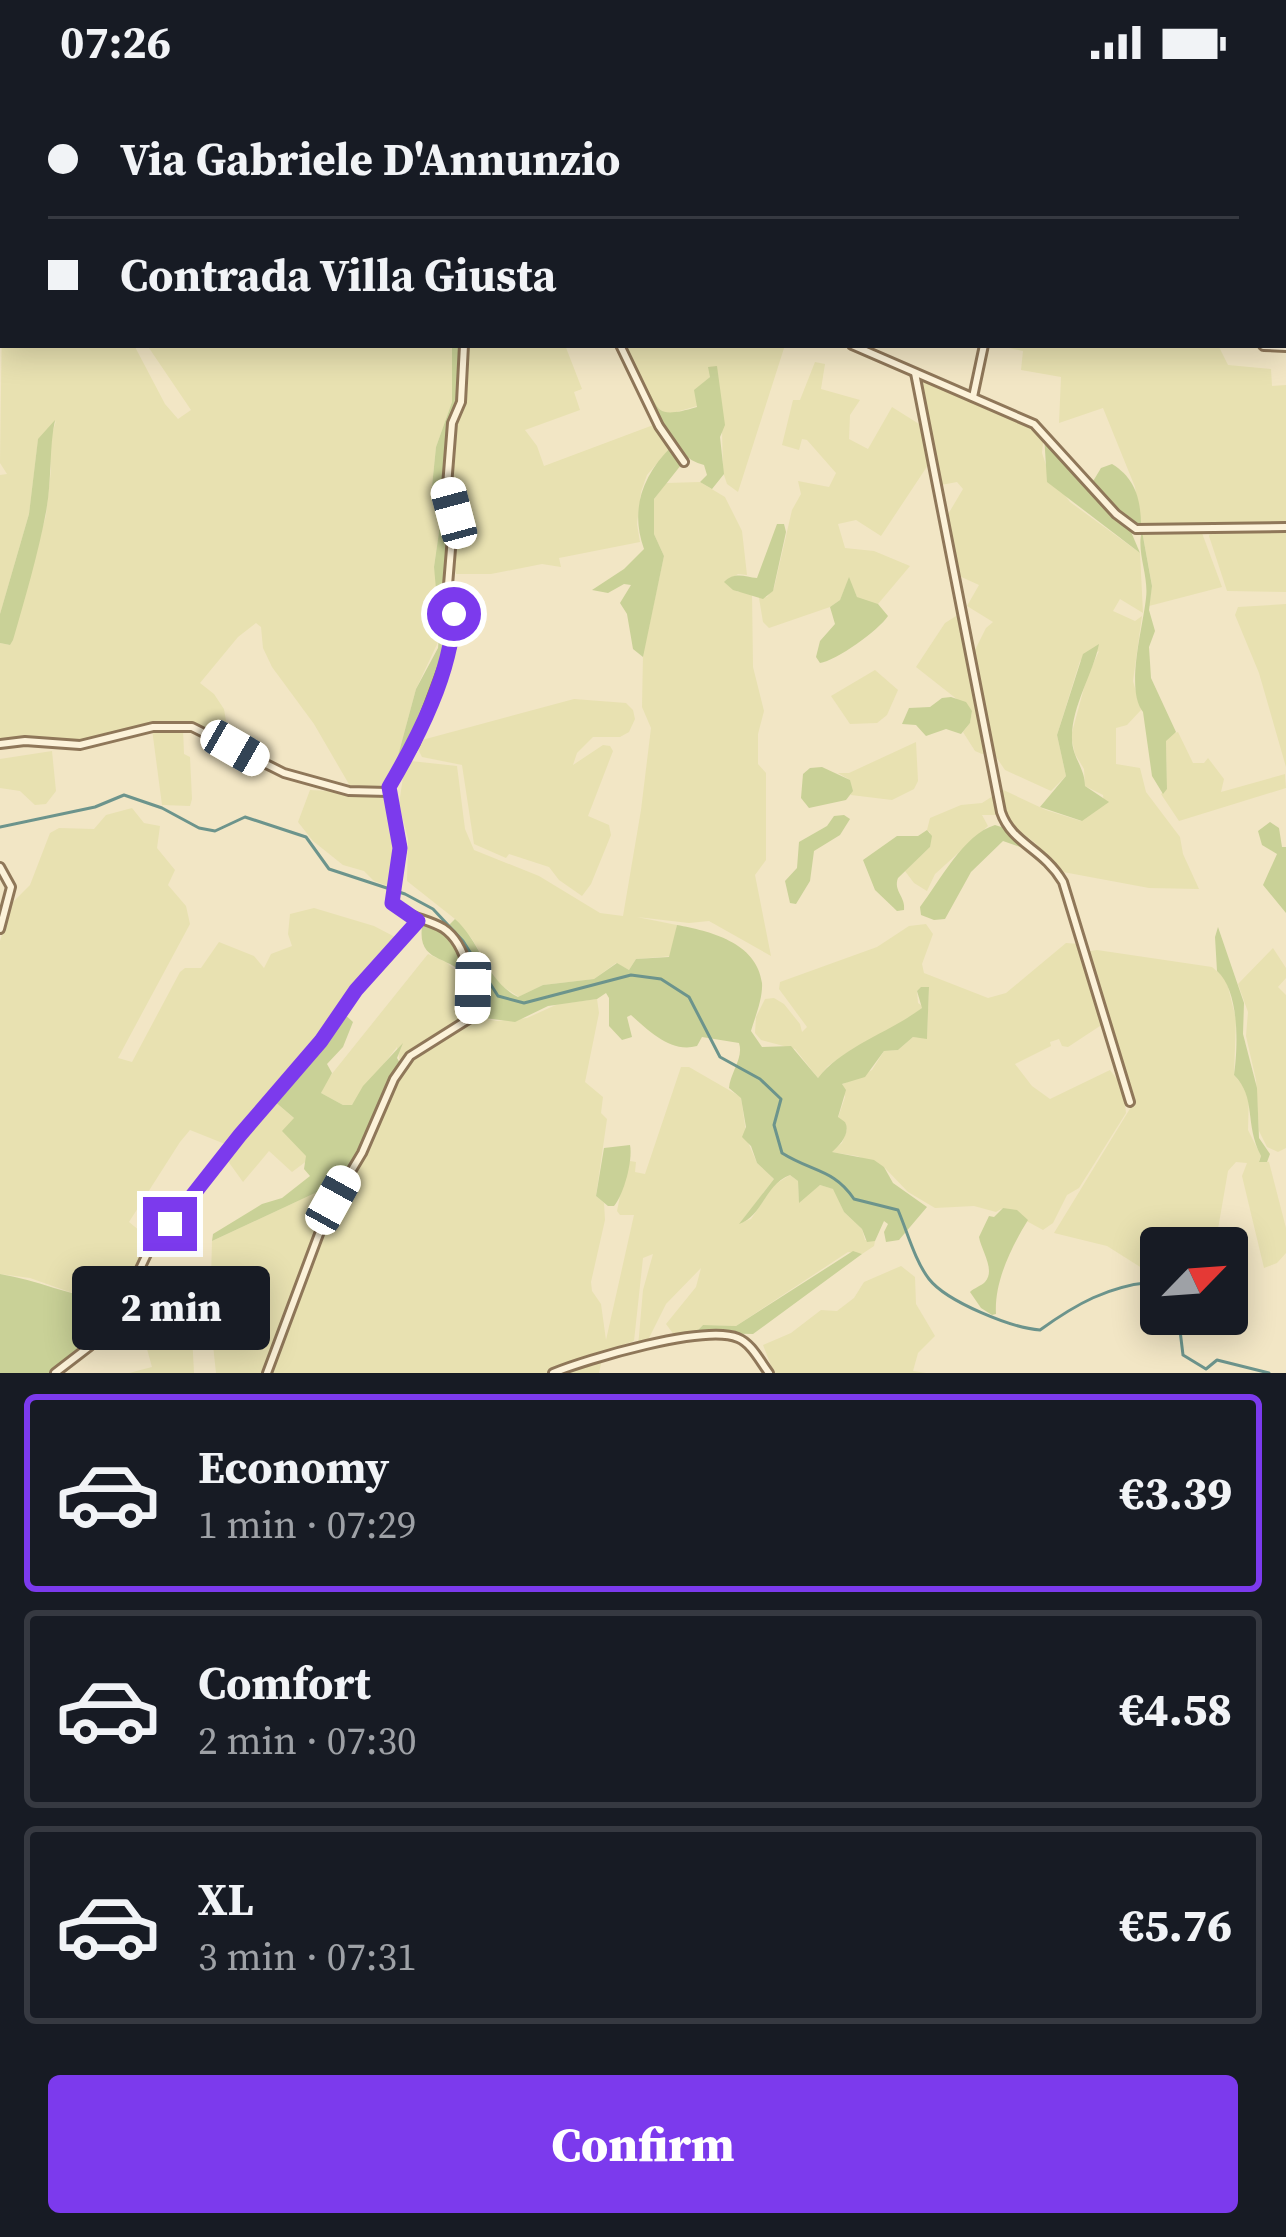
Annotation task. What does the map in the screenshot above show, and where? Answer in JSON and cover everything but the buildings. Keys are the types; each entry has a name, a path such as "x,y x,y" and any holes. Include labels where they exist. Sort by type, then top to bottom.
{"street":[{"path":"267,1373 328,1210 362,1153 394,1079 410,1056 472,1017 473,988 455,941 442,928 418,921 392,903 400,848 389,792 415,743 453,641 454,608 448,585 454,513 447,486 452,424 461,402 464,348"},
{"path":"621,348 659,426 684,462"},
{"path":"858,348 1034,424 1116,514 1136,529 1286,527"},
{"path":"973,397 983,348"},
{"path":"915,373 1000,812 1009,830 1051,861 1063,882 1130,1102"},
{"path":"0,744 80,745 153,727 192,727 284,773 349,791 389,792"},
{"path":"0,867 11,887 0,929"},
{"path":"55,1373 90,1346 122,1307 147,1254 321,1041 356,990 418,921"},
{"path":"553,1373 712,1334 745,1342 769,1373"}],"shaded area":[{"path":"2,348 136,348 178,419 191,410 149,348 452,348 452,402 436,447 431,496 442,511 434,567 441,607 436,612 441,616 439,640 416,689 392,778 373,790 350,786 314,724 272,667 256,623 238,637 200,683 224,709 229,739 225,742 198,727 175,722 76,742 0,742 0,643 10,645 46,515 49,443 56,421 38,440 29,514 0,614 0,475 7,474 0,463"},
{"path":"467,348 566,348 582,389 574,392 580,410 525,430 544,466 656,424 671,447 647,475 641,492 640,542 559,558 561,567 542,564 491,574 456,574 453,559 462,524 451,480 451,454 465,388"},
{"path":"627,348 784,348 738,492 727,484 723,472 722,430 710,377 695,390 697,406 666,415 651,401 624,354"},
{"path":"1010,348 1220,348 1228,365 1271,369 1272,386 1286,385 1286,525 1141,527 1135,487 1103,408 1059,423 1061,377 1021,370 1023,351"},
{"path":"815,362 825,364 821,389 860,400 850,415 849,439 868,449 892,407 927,429 932,459 881,536 856,520 838,524 845,548 874,551 910,566 878,604 857,597 849,579 840,600 830,607 769,628 763,622 759,598 767,597 774,588 792,510 801,494 798,481 829,487 836,473 807,440 802,439 799,450 782,445 793,400 800,400"},
{"path":"920,376 1032,423 1044,434 1042,453 1049,474 1070,502 1140,553 1143,613 1120,599 1113,611 1135,621 1142,616 1133,681 1141,710 1127,725 1116,728 1116,764 1140,768 1146,792 1180,837 1199,889 1149,888 1063,872 1007,821 997,787 1081,821 1104,803 1103,795 1085,786 1084,769 1071,736 1099,651 1080,661 1057,735 1066,776 1051,791 1005,770 992,751 973,654 993,622 967,606 979,585 957,575 947,516 963,489 957,482 941,485"},
{"path":"700,482 725,497 742,531 747,575 738,574 725,582 738,592 752,592 753,667 764,711 758,764 766,773 766,860 755,875 771,956 709,921 637,917 677,925 672,956 636,959 629,970 616,963 594,979 543,985 519,997 499,984 455,919 407,881 408,839 399,804 403,777 411,761 457,766 465,829 474,850 539,876 600,913 623,916 651,728 642,707 643,654 664,556 654,534 654,499 666,483"},
{"path":"1286,528 1286,592 1227,591 1211,532"},
{"path":"1142,531 1202,533 1222,587 1149,606 1152,585"},
{"path":"1286,604 1286,767 1259,673 1235,615 1238,607"},
{"path":"961,613 988,753 975,751 963,732 972,711 916,667 945,623"},
{"path":"875,670 898,690 887,715 877,723 850,724 831,696"},
{"path":"574,699 626,703 635,719 629,732 620,737 593,737 577,753 573,765 603,745 613,751 588,816 609,825 611,835 582,896 549,867 509,854 506,858 474,844 462,765 422,757 418,749 422,740"},
{"path":"183,728 192,799 190,806 162,805 152,729"},
{"path":"1178,732 1193,763 1208,758 1224,779 1221,792 1285,774 1286,788 1179,821 1161,794 1167,789 1166,741"},
{"path":"916,742 918,781 914,789 892,800 851,795 850,780 838,773 849,773"},
{"path":"52,751 56,791 46,804 35,805 20,791 0,788 0,759"},
{"path":"310,790 387,794 399,847 393,888 343,865 313,841 298,822"},
{"path":"996,794 998,815 982,815 988,826 935,874 927,891 914,883 905,871 930,847 930,818 961,805 982,803"},
{"path":"132,808 144,823 160,826 157,848 175,870 168,885 186,906 190,924 118,1058 132,1062 180,972 201,968 219,942 254,956 264,968 271,954 292,946 290,914 314,908 397,938 320,1041 230,1146 190,1130 180,1142 129,1222 151,1240 121,1290 108,1301 0,1274 0,941 12,903 30,885 50,833 59,828 94,829 106,815"},
{"path":"926,924 933,934 922,964 924,973 988,998 1006,993 1066,943 1079,944 1103,1024 1068,1047 1059,1039 1015,1064 1050,1099 1110,1070 1123,1087 1126,1113 1079,1188 1067,1195 1053,1223 1043,1230 1003,1208 996,1212 974,1206 935,1208 908,1192 884,1167 831,1152 842,1143 847,1130 838,1118 845,1097 841,1085 872,1070 884,1051 898,1050 913,1037 927,1038 929,987 917,991 918,1003 924,1007 884,1035 854,1048 818,1078 795,1049 761,1040 755,1033 765,999 784,1004 802,1032 807,1027 779,989 780,982 877,947 909,926"},
{"path":"1273,948 1286,968 1286,978 1278,987 1286,995 1286,1148 1278,1152 1267,1147 1259,1131 1256,1080 1246,1036 1248,1012 1238,984"},
{"path":"1084,952 1212,967 1226,979 1236,1019 1234,1075 1249,1093 1248,1130 1259,1161 1269,1162 1286,1228 1286,1253 1277,1263 1264,1268 1242,1176 1247,1163 1236,1162 1228,1171 1218,1227 1140,1227 1140,1267 1107,1246 1054,1233 1131,1107"},
{"path":"428,954 446,962 470,983 470,1015 400,1063 397,1047 352,1105 321,1093 327,1080"},
{"path":"597,999 599,1013 585,1082 603,1097 601,1113 607,1119 596,1196 604,1203 605,1220 591,1282 601,1304 606,1340 634,1215 617,1211 623,1181 630,1161 636,1162 635,1172 645,1174 681,1067 741,1097 747,1140 757,1163 774,1179 740,1223 751,1219 774,1185 790,1175 798,1181 799,1200 820,1185 834,1189 844,1212 862,1229 865,1240 875,1241 874,1246 862,1254 848,1252 736,1326 703,1325 677,1339 666,1324 696,1287 701,1268 666,1304 646,1344 638,1347 643,1290 653,1254 643,1258 634,1341 588,1357 602,1359 599,1373 268,1373 334,1201 410,1058 476,1017 527,1018 558,1004"},
{"path":"273,1100 295,1119 308,1160 292,1172 269,1151 243,1182 225,1157"},
{"path":"343,1180 265,1373 216,1373 210,1317 212,1241"},
{"path":"901,1266 915,1277 916,1304 935,1336 918,1353 913,1371 926,1373 774,1373 763,1345 791,1333 821,1310 837,1311 864,1282"},
{"path":"186,1288 194,1373 129,1373 152,1367 147,1349"}],"green space":[{"path":"452,348 462,348 459,399 443,465 451,508 449,610 438,611 434,567 442,511 431,496 436,447 452,402"},
{"path":"717,366 725,425 720,437 724,474 712,489 700,482 707,475 704,465 672,442 638,377 658,408 681,411 697,407 694,390 710,377 708,367"},
{"path":"55,420 48,500 35,560 13,640 10,645 0,643 0,614 29,514 38,439"},
{"path":"1044,434 1129,527 1140,553 1047,482"},
{"path":"671,447 681,465 654,499 654,534 664,556 643,657 633,649 627,614 620,603 631,585 608,593 592,590 644,549 638,521 641,494"},
{"path":"1112,464 1135,490 1141,527 1121,515 1092,483 1101,468"},
{"path":"777,524 784,524 786,532 773,591 763,599 733,590 724,582 732,577 757,578"},
{"path":"1142,531 1155,631 1149,647 1151,678 1176,732 1166,741 1167,789 1163,794 1152,776 1135,689 1146,590"},
{"path":"849,577 857,597 878,604 888,616 857,644 820,663 816,657 820,641 835,624 830,607 840,600"},
{"path":"452,615 446,658 432,700 392,778 416,689 438,648 441,616"},
{"path":"1099,644 1075,715 1072,739 1085,786 1109,802 1082,821 1040,807 1066,776 1057,735 1083,654"},
{"path":"951,697 966,702 972,711 961,734 946,729 926,736 916,725 902,724 909,708 930,707"},
{"path":"822,767 850,780 853,791 846,800 809,808 801,798 803,774"},
{"path":"834,816 850,819 840,835 814,851 810,881 796,904 790,903 785,881 797,868 799,842 827,826"},
{"path":"1270,822 1279,828 1282,847 1286,847 1286,913 1263,885 1277,854 1262,845 1258,831"},
{"path":"995,825 1017,832 1027,842 1020,847 1003,841 971,872 945,919 921,915 920,907 953,860 973,838"},
{"path":"927,830 932,836 930,847 898,878 904,910 897,911 875,890 863,860 897,836 918,836"},
{"path":"455,919 498,981 518,997 543,985 594,979 617,963 629,970 636,959 669,957 677,925 717,935 741,948 758,969 762,989 751,1031 762,1047 791,1046 818,1078 840,1057 922,1008 917,991 929,987 927,1039 913,1037 898,1050 884,1051 865,1077 842,1084 846,1090 838,1117 847,1130 832,1152 874,1160 893,1183 927,1207 899,1240 886,1242 888,1224 884,1221 875,1241 867,1242 833,1189 820,1185 799,1203 798,1181 790,1175 739,1224 774,1179 757,1163 742,1137 746,1127 741,1098 729,1088 739,1043 702,1037 697,1046 678,1046 661,1040 631,1015 627,1017 632,1037 622,1040 609,1026 606,993 597,999 548,1006 515,1022 476,1017 468,980 430,954 422,939 422,926 449,925"},
{"path":"1218,927 1244,1003 1243,1034 1257,1088 1259,1138 1270,1154 1267,1162 1259,1162 1246,1093 1234,1075 1236,1020 1230,992 1217,971"},
{"path":"342,1012 353,1022 343,1047 327,1064 332,1073 321,1093 343,1105 352,1105 403,1043 397,1058 400,1063 364,1146 343,1180 212,1241 213,1234 262,1204 282,1198 310,1176 304,1169 306,1156 282,1131 294,1118 273,1100"},
{"path":"630,1145 624,1185 614,1206 608,1206 596,1196 604,1148"},
{"path":"1003,1208 1017,1210 1028,1220 1005,1264 996,1314 992,1315 970,1292 985,1282 989,1272 979,1237 989,1216"},
{"path":"853,1251 862,1254 753,1334 695,1333 703,1325 736,1326"},
{"path":"0,1274 108,1301 113,1312 96,1338 51,1373 0,1373"}],"waterway":[{"path":"0,827 95,807 124,795 215,831 245,817 306,837 329,869 405,894 433,909 463,941 498,996 524,1003 631,975 661,979 689,997 720,1057 760,1079 781,1099 774,1125 782,1153 830,1176 854,1199 898,1210 915,1255 938,1288 997,1319 1040,1330 1080,1304 1140,1284"},
{"path":"1181,1335 1183,1355 1206,1369 1217,1360 1269,1373"}],"route":[{"path":"170,1224 321,1041 388,950 418,921 392,903 400,848 389,787 415,743 453,641 454,614"}]}
